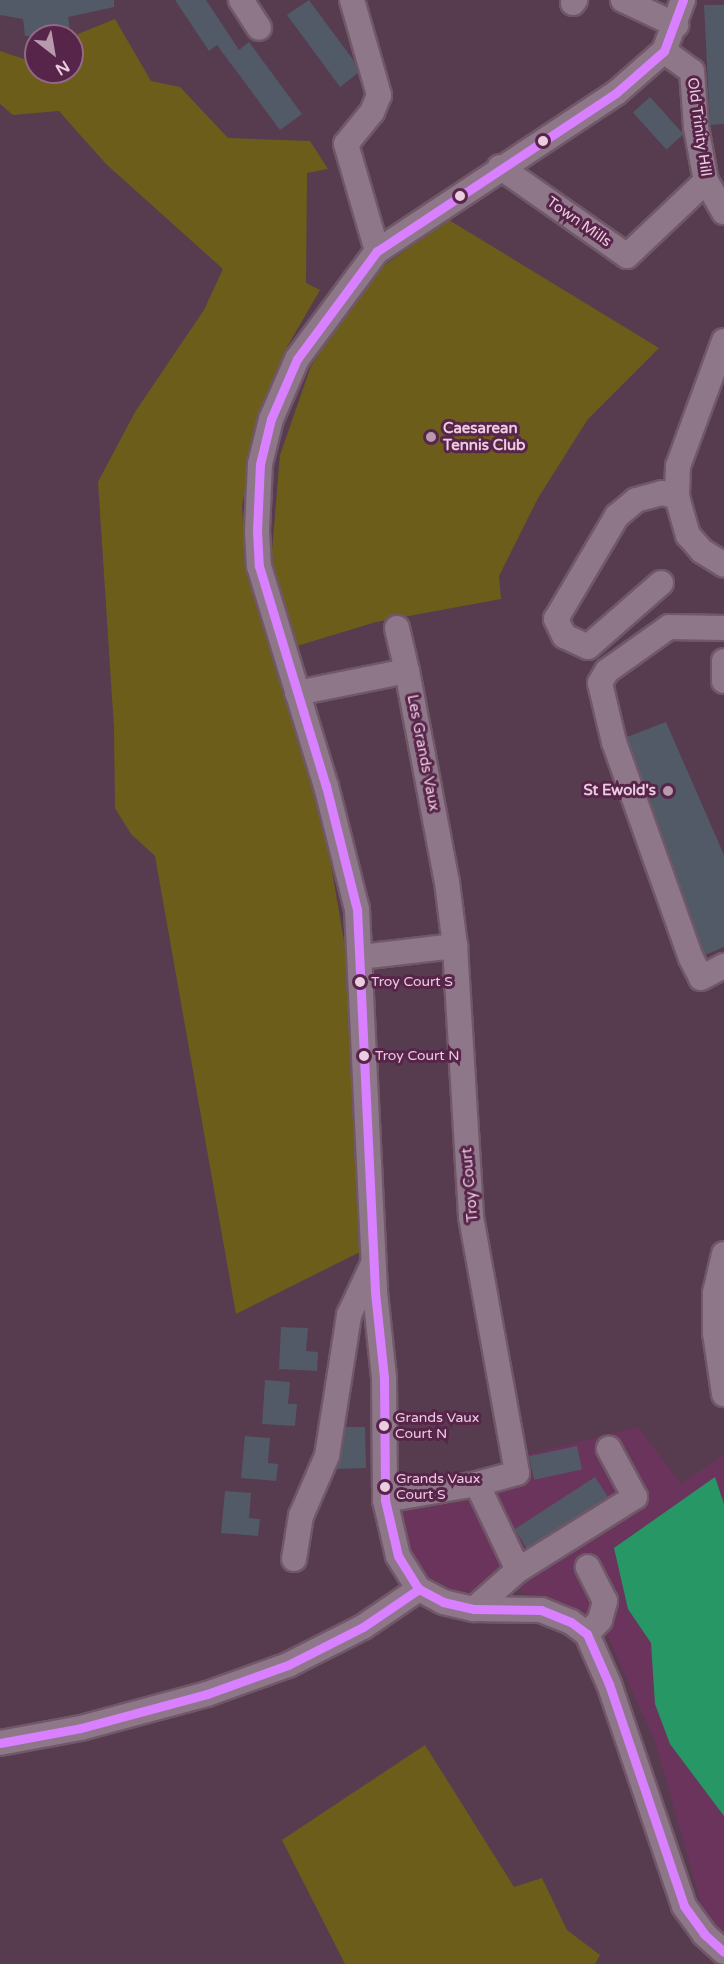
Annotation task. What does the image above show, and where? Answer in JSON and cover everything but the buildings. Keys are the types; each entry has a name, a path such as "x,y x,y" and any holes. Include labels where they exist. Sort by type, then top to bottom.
{"street":[{"path":"241,0 259,28"},
{"path":"352,0 379,95 372,112 346,144 377,251"},
{"path":"623,0 676,25"},
{"path":"682,0 676,25 664,51 616,93 500,167 377,251 297,359 271,419 260,464 256,496 259,566 342,847 357,909 374,1262 384,1378 385,1500 398,1556 419,1589 443,1602 474,1609 542,1610 571,1622 587,1634 609,1684 684,1906 704,1934 724,1952"},
{"name":"Old Trinity Hill","path":"664,51 692,71 696,127 706,182 724,212"},
{"name":"Town Mills","path":"500,167 627,256 706,182"},
{"path":"724,341 678,466 676,497 687,535 702,551 724,565"},
{"path":"661,583 588,647 564,636 556,619 618,516 636,500 662,493 676,497"},
{"path":"724,628 669,627 608,671 600,684 614,742 690,958 701,978 724,966"},
{"name":"Les Grands Vaux","path":"397,628 447,882 455,946"},
{"path":"724,661 724,681"},
{"path":"297,693 407,671"},
{"path":"361,957 455,946"},
{"name":"Troy Court","path":"455,946 471,1217 518,1473 477,1485"},
{"path":"724,1254 716,1293 715,1332 724,1394"},
{"path":"294,1559 301,1516 327,1456 349,1315 374,1262"},
{"path":"474,1609 518,1570 635,1497 609,1449"},
{"path":"385,1500 477,1485 518,1570"},
{"path":"587,1634 600,1620 605,1601 588,1567"},
{"path":"0,1743 81,1728 207,1694 288,1665 363,1627 419,1589"}],"shaded area":[{"path":"115,19 151,81 180,87 228,138 310,141 328,169 307,173 306,283 320,290 284,352 257,427 242,506 245,557 324,824 349,970 362,1251 236,1314 155,856 131,834 115,808 114,728 98,482 135,412 204,310 223,269 106,164 59,111 13,115 0,104 0,51 24,59 24,84 84,84 84,32"},
{"name":"Caesarean Tennis Club","path":"449,220 659,348 588,419 538,498 499,576 501,599 376,622 297,646 271,563 280,455 311,366 344,315 380,268"},
{"path":"638,1427 681,1484 724,1455 724,1922 720,1936 705,1918 655,1741 600,1620 517,1590 459,1593 429,1577 412,1553 398,1508 505,1487 521,1456"},
{"path":"715,1477 724,1504 724,1816 670,1744 655,1704 651,1643 628,1609 614,1548"},
{"path":"425,1745 514,1887 542,1878 567,1930 600,1955 595,1964 345,1964 282,1840"}],"transit line":[{"path":"683,0 664,51 616,93 377,251 297,359 271,419 260,464 257,531 259,566 326,786 357,909 375,1292 384,1378 385,1500 398,1556 419,1589 443,1602 474,1609 541,1610 571,1622 587,1634 609,1684 684,1906 704,1934 724,1952"},
{"path":"0,1743 81,1728 207,1694 288,1665 363,1627 419,1589"}],"place":[{"name":"Caesarean Tennis Club","path":"431,437"},
{"name":"St Ewold's","path":"668,791"},
{"name":"Troy Court S","path":"360,982"},
{"name":"Troy Court N","path":"364,1056"},
{"name":"Grands Vaux Court N","path":"384,1426"},
{"name":"Grands Vaux Court S","path":"385,1487"}]}
